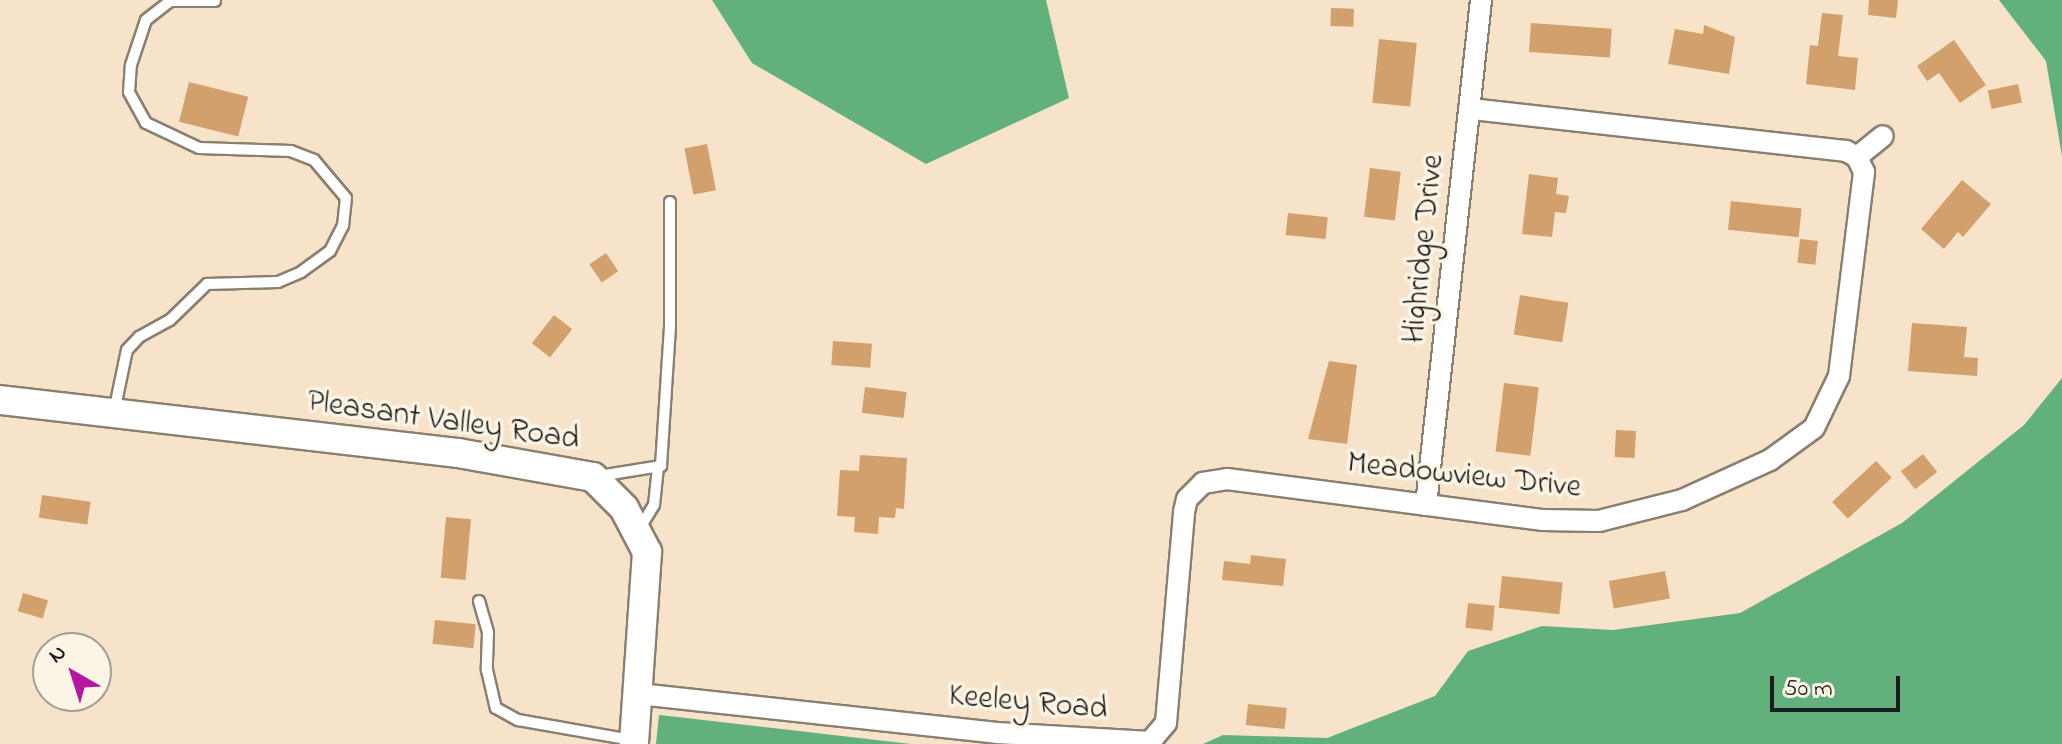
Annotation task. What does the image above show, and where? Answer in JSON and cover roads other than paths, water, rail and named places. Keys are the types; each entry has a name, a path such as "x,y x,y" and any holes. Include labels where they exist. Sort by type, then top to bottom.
{"street":[{"name":"Highridge Drive","path":"1426,505 1481,0"},
{"path":"1471,109 1846,151 1857,157 1883,136"},
{"name":"Meadowview Drive","path":"1194,490 1214,479 1227,479 1543,520 1599,521 1682,500 1802,440 1824,414 1839,376 1864,172 1857,157"},
{"name":"Pleasant Valley Road","path":"0,400 458,453 593,477 624,508 647,552 634,742"},
{"name":"Keeley Road","path":"639,694 997,733 1150,742 1166,723 1182,526 1194,490"}],"lane":[{"path":"113,414 127,350 139,337 170,320 207,284 278,282 301,272 330,251 343,226 346,198 314,160 291,151 199,148 146,123 129,92 131,65 146,20 170,1 215,1"},
{"path":"637,534 654,505 658,466 670,326 670,202"},
{"path":"593,477 658,466"},
{"path":"479,601 488,633 487,670 496,708 518,720 634,742"}]}
